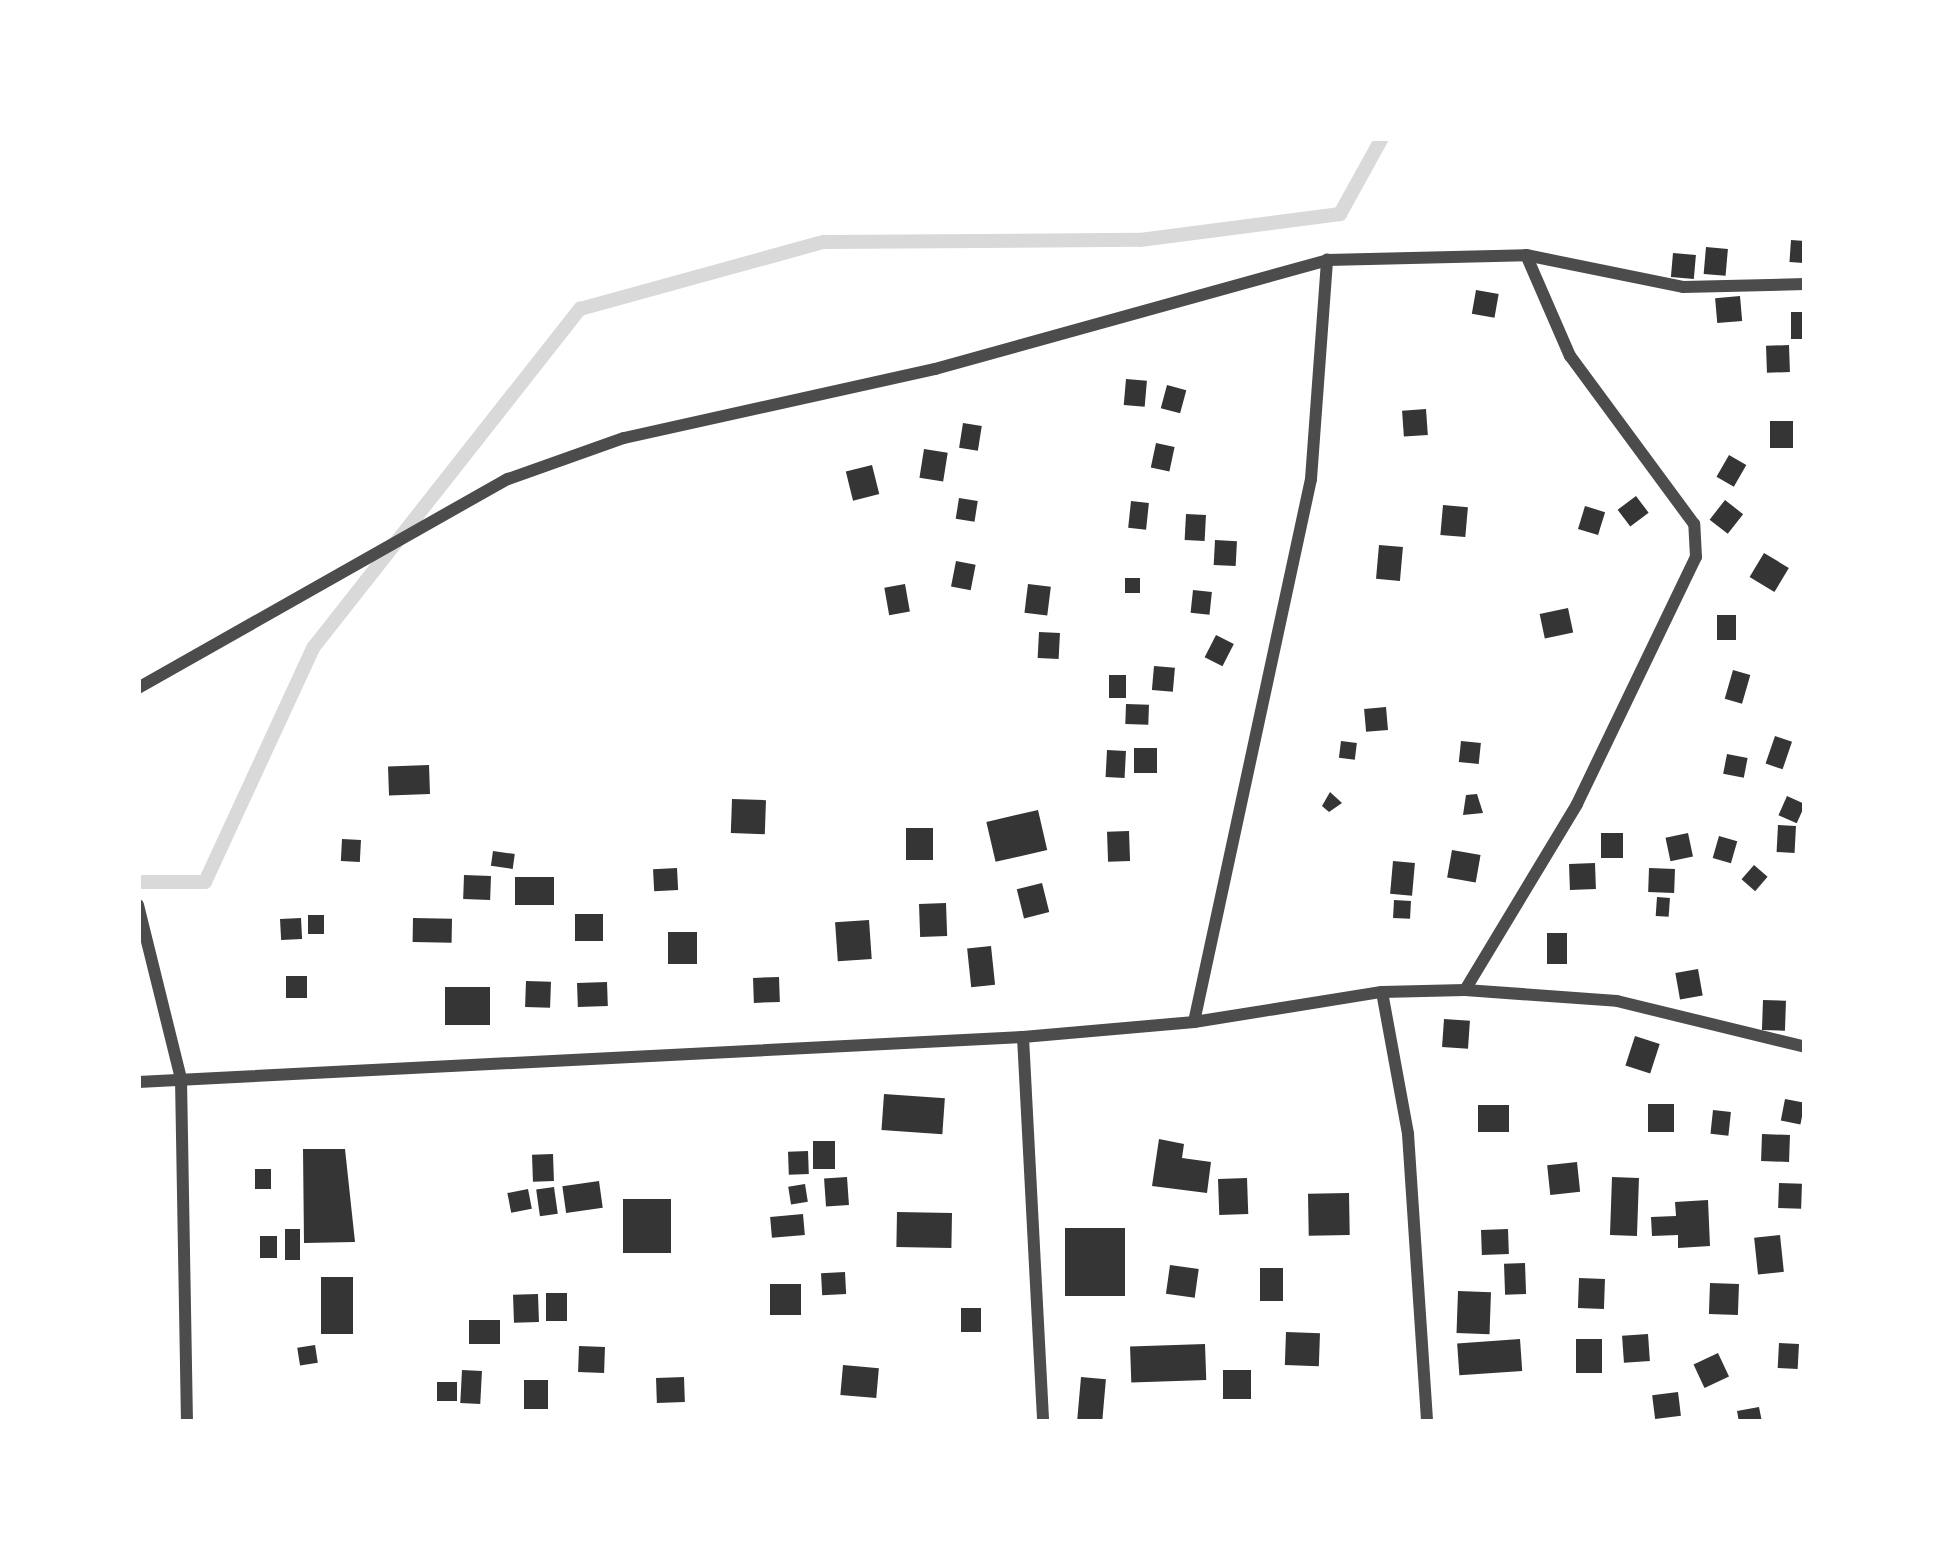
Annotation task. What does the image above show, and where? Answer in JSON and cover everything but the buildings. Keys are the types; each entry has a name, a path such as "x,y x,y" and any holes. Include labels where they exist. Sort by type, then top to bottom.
{"street":[{"path":"1465,990 1577,804 1696,557 1694,524 1570,356 1526,256"},
{"path":"138,688 272,615 362,554 508,478 624,438 935,369 1327,260 1526,256 1683,287 1805,284"},
{"path":"1194,1022 1311,479 1327,260"},
{"path":"138,905 181,1079 187,1422"},
{"path":"138,1082 1023,1037 1194,1022 1382,992 1465,990 1617,1001 1805,1047"},
{"path":"1382,992 1408,1134 1427,1422"},
{"path":"1023,1037 1043,1422"}],"waterway":[{"path":"138,882 205,882 313,648 580,309 824,242 1140,240 1340,214 1382,138"}]}
